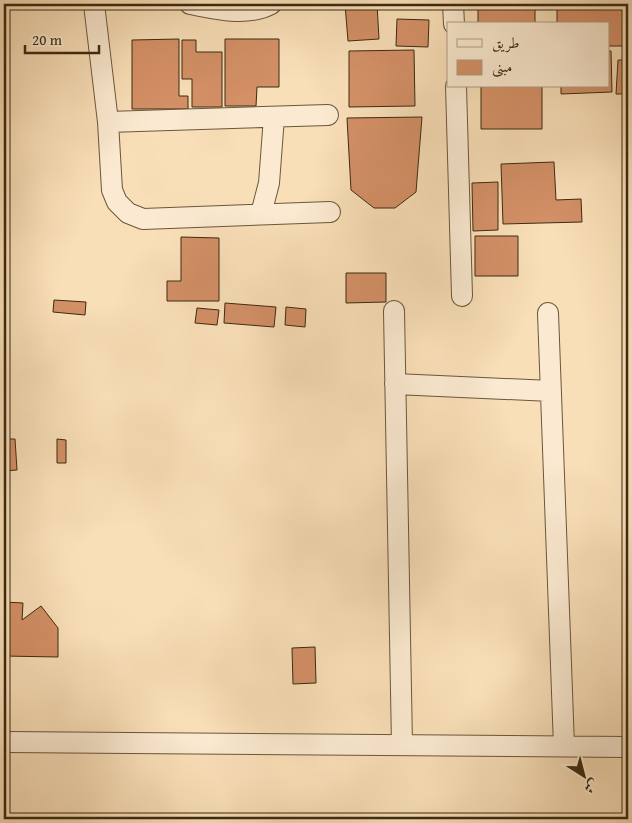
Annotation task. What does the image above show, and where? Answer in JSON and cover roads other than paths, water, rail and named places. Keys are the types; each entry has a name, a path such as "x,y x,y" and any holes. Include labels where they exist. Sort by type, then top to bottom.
{"street":[{"path":"94,4 108,122 112,190 117,202 128,213 143,219 330,212"},
{"path":"190,4 245,12 262,9 271,4"},
{"path":"453,4 454,22"},
{"path":"456,88 462,296"},
{"path":"108,122 328,115"},
{"path":"261,214 268,183 274,117"},
{"path":"394,311 402,745"},
{"path":"548,313 564,746"},
{"path":"395,384 551,391"},
{"path":"4,742 628,747"}]}
